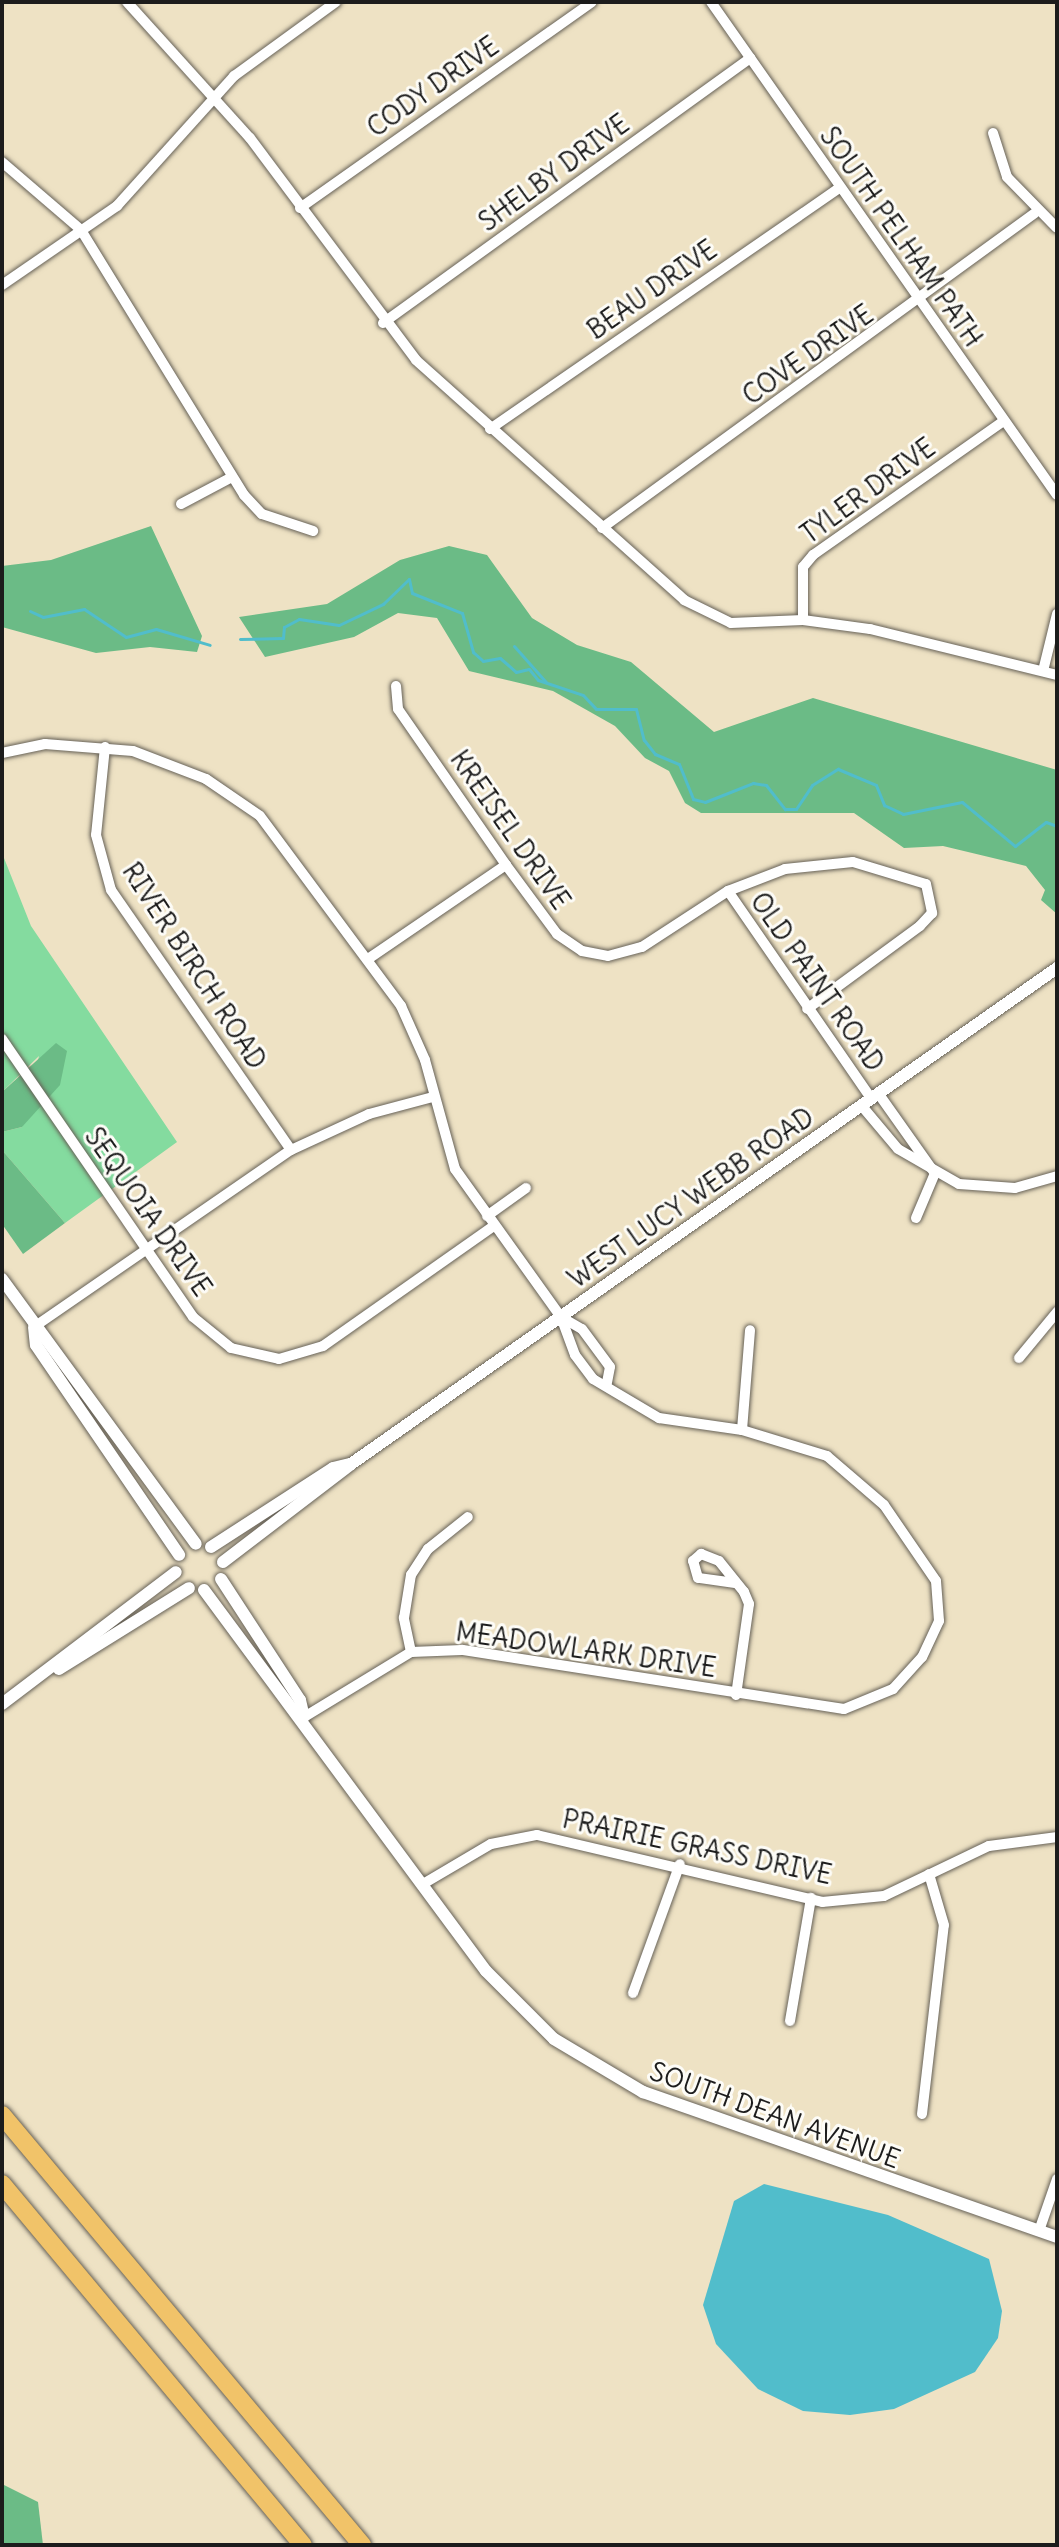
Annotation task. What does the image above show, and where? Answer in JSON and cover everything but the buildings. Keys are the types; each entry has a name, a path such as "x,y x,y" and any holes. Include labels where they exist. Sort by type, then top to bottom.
{"highway":[{"path":"2,2115 362,2545"},
{"path":"2,2184 303,2545"}],"street":[{"path":"127,2 212,101 250,138 383,323 490,429 602,528 714,618 803,620 1057,675"},
{"path":"2,285 117,206 246,66 336,2"},
{"name":"CODY DRIVE","path":"300,208 592,2"},
{"name":"SOUTH PELHAM PATH","path":"711,2 919,304 1057,495"},
{"name":"SHELBY DRIVE","path":"383,323 750,58"},
{"path":"993,133 1007,177 1035,213 1057,228"},
{"path":"2,162 81,230 232,477 262,514 313,531"},
{"name":"BEAU DRIVE","path":"490,429 839,188"},
{"name":"COVE DRIVE","path":"602,528 919,304 1035,213"},
{"name":"TYLER DRIVE","path":"803,620 803,567 813,555 1004,421"},
{"path":"181,504 232,477"},
{"path":"1043,671 1057,614"},
{"name":"KREISEL DRIVE","path":"396,686 398,709 506,865 557,934 582,951 608,956 642,947 728,891 785,869 853,862 918,877 930,892 932,913 920,926 807,1009"},
{"path":"2,753 45,744 105,747 174,763 260,816 368,959 413,1032 455,1169 561,1317 582,1329 610,1367 607,1383"},
{"name":"RIVER BIRCH ROAD","path":"105,747 96,835 111,890 291,1150"},
{"path":"368,959 506,865"},
{"name":"OLD PAINT ROAD","path":"728,891 870,1099 898,1149 935,1173 998,1190 1057,1176"},
{"name":"WEST LUCY WEBB ROAD","path":"223,1562 351,1464 1057,968"},
{"name":"SEQUOIA DRIVE","path":"2,1039 193,1317 231,1348 279,1359 323,1346 491,1221 526,1188"},
{"path":"34,1327 291,1150 369,1114 433,1097"},
{"name":"OLD PAINT ROAD","path":"870,1099 935,1173"},
{"path":"916,1218 935,1173"},
{"path":"2,1279 34,1327 36,1345 179,1555 176,1572 5,1702"},
{"path":"1019,1358 1057,1312"},
{"name":"MEADOWLARK DRIVE","path":"304,1717 411,1652 462,1650 824,1710 870,1701 908,1675 939,1621 925,1556 855,1476 827,1456 742,1430 659,1418 607,1383 593,1379 575,1355 561,1317"},
{"path":"5,1702 189,1588 204,1590 221,1579 223,1562 211,1547 196,1544 49,1335 34,1327"},
{"path":"742,1430 750,1330"},
{"name":"WEST LUCY WEBB ROAD","path":"211,1547 333,1468 351,1464"},
{"path":"411,1652 404,1618 411,1575 428,1549 468,1517"},
{"path":"179,1555 196,1544"},
{"path":"176,1572 189,1588"},
{"name":"SOUTH DEAN AVENUE","path":"221,1579 300,1700 304,1717"},
{"path":"735,1583 749,1604 736,1695"},
{"name":"SOUTH DEAN AVENUE","path":"204,1590 304,1717 486,1971 554,2039 643,2092 1057,2237"},
{"name":"PRAIRIE GRASS DRIVE","path":"423,1884 491,1844 537,1835 680,1864 811,1898 884,1896 989,1846 1057,1837"},
{"path":"633,1993 680,1864"},
{"path":"922,2114 944,1925 929,1874"},
{"path":"790,2021 811,1898"},
{"path":"1039,2231 1057,2179"}],"green space":[{"path":"151,526 202,636 197,652 150,647 96,653 2,627 2,566 51,560"},
{"path":"449,546 487,555 532,618 577,645 631,662 714,732 813,698 1057,770 1057,914 1041,900 1045,890 1026,866 943,846 904,848 854,813 701,813 685,803 669,771 645,758 615,726 553,691 469,671 437,618 398,613 354,637 265,657 239,617 327,604 400,560"},
{"path":"2,853 31,926 177,1142 65,1223 2,1150 2,1132 22,1127 39,1056 2,1092"},
{"path":"56,1043 67,1051 60,1085 22,1127 2,1132 2,1092"},
{"path":"2,1150 65,1223 23,1254 2,1224"},
{"path":"2,2484 38,2502 43,2545 2,2545"}],"water":[{"path":"764,2184 888,2215 989,2259 1002,2311 998,2338 975,2372 894,2409 850,2415 803,2411 758,2389 716,2344 703,2305 734,2201"}],"waterway":[{"path":"240,639 283,638 284,627 299,619 339,625 383,604 409,579 412,593 462,613 473,652 483,661 500,658 516,672 529,669 538,680 583,695 596,709 636,709 644,740 655,754 679,764 693,799 705,802 753,783 766,785 785,809 796,809 812,785 838,769 876,785 884,805 903,814 962,802 1015,846 1046,822 1057,826"},
{"path":"30,611 43,617 84,609 126,637 156,629 210,645"},
{"path":"514,646 546,682"}]}
